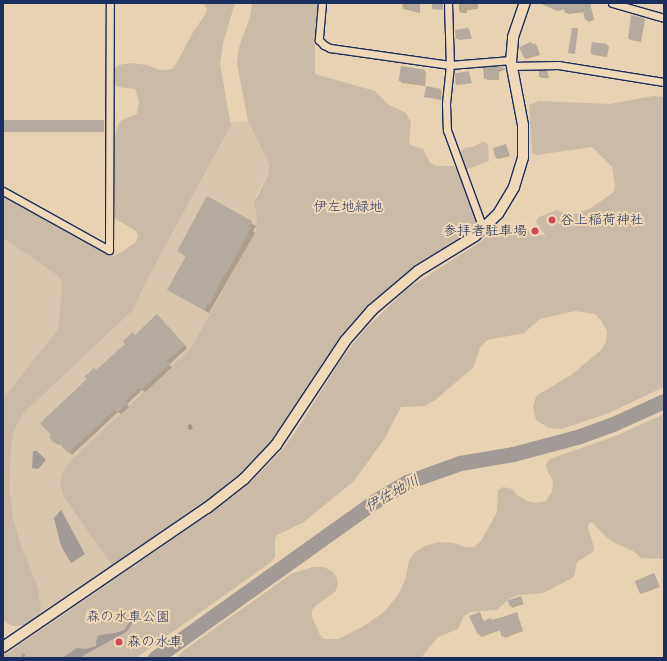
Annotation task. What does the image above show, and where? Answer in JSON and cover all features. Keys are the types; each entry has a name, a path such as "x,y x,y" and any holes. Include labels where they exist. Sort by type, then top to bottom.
{"street":[{"path":"3,191 109,250 110,3"},
{"path":"322,3 318,33 319,40 330,48 450,65 511,63 558,65 664,82"},
{"path":"448,3 450,65 446,104 447,130 481,223 485,228"},
{"path":"3,647 207,508 244,479 276,445 345,341 372,310 413,275 475,236 485,228 507,201 514,187 523,157 523,125 511,63 513,37 525,3"},
{"path":"612,3 664,18"}],"shaded area":[{"path":"248,121 269,164 267,175 256,196 255,210 258,225 256,231 191,348 71,460 63,471 64,497 112,566 37,618 40,613 40,597 16,529 11,504 11,448 14,431 23,414 133,310 149,276 229,131 230,122"},
{"path":"3,238 57,275 61,280 62,286 58,329 3,399"},
{"path":"33,451 37,451 46,460 38,469 32,468"},
{"path":"61,510 85,554 71,563 61,546 54,518"},
{"path":"139,609 126,632 79,658 62,658 77,648 86,649 96,646 97,637 100,635 124,630"}],"green space":[{"path":"203,3 235,3 223,43 220,64 231,126 149,276 133,310 23,414 14,431 11,448 10,491 13,517 20,542 38,588 41,607 37,618 27,625 14,626 8,624 3,619 3,399 58,329 62,286 61,280 57,275 3,238 3,196 107,254 114,256 136,242 138,236 136,231 114,218 112,212 113,147 118,124 122,120 137,114 139,101 135,89 119,87 114,84 113,72 119,65 130,63 147,65 160,70 172,69 206,13 207,9"},
{"name":"伊左地緑地","path":"252,3 319,3 315,33 315,74 375,91 389,105 406,113 411,123 409,145 423,149 430,163 436,166 454,166 457,169 477,226 472,232 399,279 368,306 341,338 272,442 240,475 223,490 112,566 64,497 60,484 63,471 71,460 191,348 256,231 257,219 254,203 268,175 269,164 248,121 237,64 239,47 250,17"},
{"name":"森の水車公園","path":"653,96 664,97 664,387 609,413 561,429 549,428 536,420 533,407 536,396 571,375 601,350 606,342 607,331 601,320 595,314 575,311 540,319 524,333 487,340 480,348 473,368 434,401 425,406 401,407 385,438 354,481 304,522 277,535 275,539 275,557 271,562 136,658 3,658 3,656 211,513 249,484 282,450 296,431 340,361 364,330 407,289 480,242 495,229 512,227 546,236 537,224 536,221 539,217 557,210 568,215 572,215 589,209 614,191 615,185 612,167 592,147 537,155 532,153 529,105 539,101 610,104"},
{"path":"482,142 486,142 488,145 489,161 468,169 464,169 460,156 461,152 464,148 473,147"},
{"path":"664,414 664,559 641,558 633,551 606,537 592,522 589,523 588,528 594,547 593,552 577,562 574,577 543,593 519,595 510,598 497,610 470,612 464,616 458,629 438,637 421,658 177,658 183,651 291,574 313,567 324,567 333,572 337,578 338,585 335,592 315,606 312,611 312,617 320,635 324,639 338,639 364,626 384,612 398,595 405,580 409,561 415,552 425,546 439,542 474,547 481,541 497,512 498,490 503,487 512,489 517,495 527,501 536,503 546,501 552,492 553,481 547,470 546,464 550,459 618,435"}],"building":[{"path":"410,3 419,3 419,11 410,11"},
{"path":"432,3 443,3 443,10 432,9"},
{"path":"540,3 590,3 593,19 585,20 583,11 565,13 564,8 555,10"},
{"path":"631,15 644,18 640,40 628,39"},
{"path":"572,28 578,28 575,54 568,53"},
{"path":"469,29 470,36 468,38 456,39 455,30"},
{"path":"531,42 532,45 535,43 539,53 524,58 519,47"},
{"path":"592,42 607,44 605,55 590,53"},
{"path":"401,66 425,70 422,85 399,81"},
{"path":"505,66 497,70 498,78 484,79 483,67"},
{"path":"539,70 547,70 547,77 539,77"},
{"path":"469,71 471,82 456,84 454,74"},
{"path":"426,86 441,89 440,99 424,97"},
{"path":"3,120 104,120 104,132 3,132"},
{"path":"506,144 509,154 496,158 493,148"},
{"path":"207,196 252,221 249,227 251,228 225,276 224,275 210,304 208,303 205,310 167,290 186,256 177,251"},
{"path":"157,314 185,345 167,361 170,364 141,390 139,388 125,401 127,403 118,412 115,410 68,453 57,441 54,443 49,437 51,435 40,423 87,379 84,377 94,368 96,370 125,344 123,341 133,332 135,335"},
{"path":"654,573 659,585 640,593 635,581"},
{"path":"521,596 523,602 510,606 508,600"},
{"path":"480,612 483,621 491,618 492,621 517,612 522,629 502,637 499,629 478,635 469,616"}],"waterway":[{"name":"伊佐地川","path":"155,658 375,501 407,482 460,463 513,454 580,436 613,424 664,401"}],"place":[{"name":"谷上稲荷神社","path":"552,220"},
{"name":"参拝者駐車場","path":"535,231"},
{"name":"森の水車","path":"119,642"}]}
